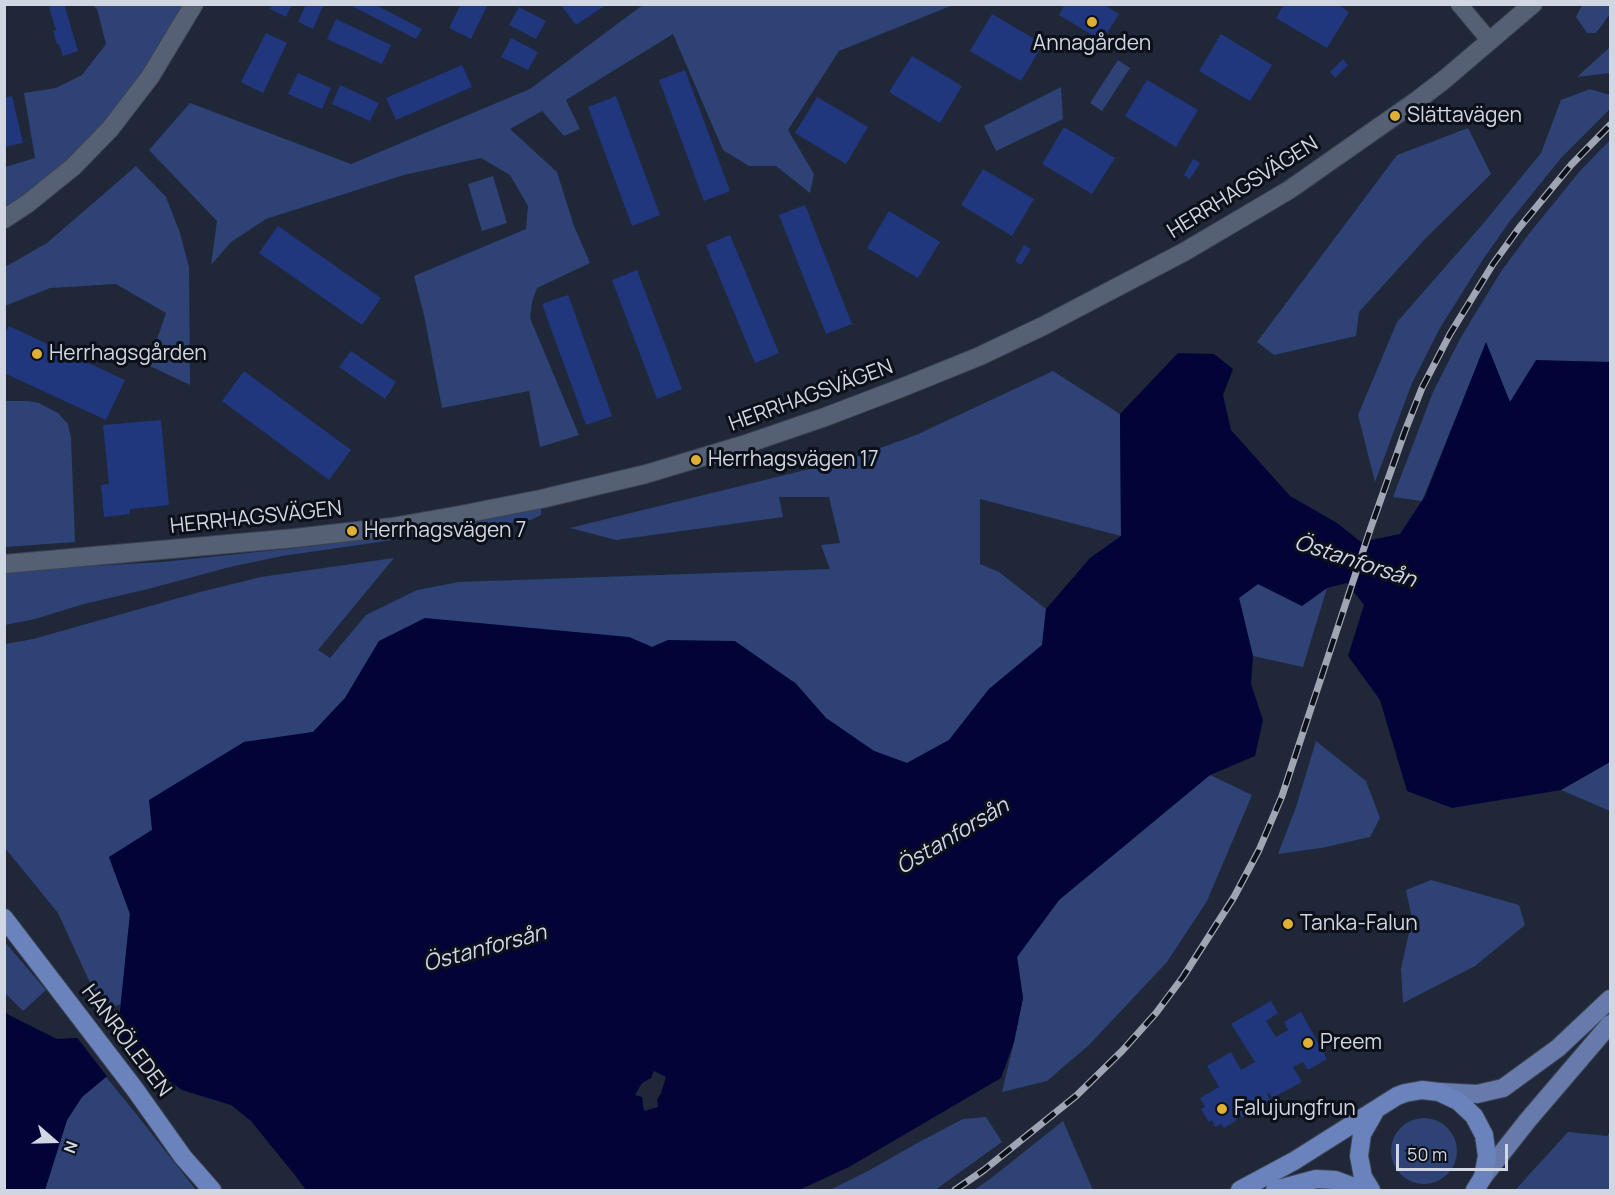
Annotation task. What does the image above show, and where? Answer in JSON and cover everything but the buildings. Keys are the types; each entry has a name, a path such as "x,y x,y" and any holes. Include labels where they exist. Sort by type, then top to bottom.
{"highway":[{"name":"HANRÖLEDEN","path":"4,918 89,1028 183,1157 212,1191"},
{"path":"1240,1191 1274,1173 1397,1096 1422,1090 1439,1092 1458,1101 1474,1116 1484,1135 1487,1156 1479,1186"},
{"path":"1371,1191 1363,1177 1359,1156 1362,1134 1374,1111"},
{"path":"1275,1191 1316,1179 1335,1180 1362,1191"}],"main road":[{"path":"1439,1092 1477,1094 1503,1088 1558,1048 1611,999"},
{"path":"1479,1186 1528,1120 1611,1024"}],"street":[{"path":"4,219 27,204 73,167 110,129 150,77 194,4"},
{"path":"1459,4 1490,41"},
{"name":"HERRHAGSVÄGEN","path":"4,564 295,538 392,527 460,515 564,494 646,474 825,417 980,356 1043,326 1184,252 1289,190 1419,99 1533,4"}],"shaded area":[{"path":"644,4 953,5 839,51 788,130 814,174 810,193 776,166 749,166 723,150 673,34 566,100 580,129 564,136 542,111 510,129 557,172 574,226 590,263 537,288 532,302 530,318 579,435 540,447 529,391 442,408 414,276 526,229 528,206 510,175 481,158 404,175 266,219 231,242 211,265 217,221 149,150 190,103 351,164 530,89"},
{"path":"92,5 186,5 166,41 110,118 49,177 5,209 5,167 35,158 24,93 56,88 82,75 106,44 97,9"},
{"path":"1582,5 1610,5 1610,14 1596,33 1587,33 1576,17"},
{"path":"1610,47 1610,73 1577,77"},
{"path":"1118,60 1130,68 1102,111 1090,103"},
{"path":"1061,87 1063,119 996,151 984,126"},
{"path":"1590,89 1610,95 1610,109 1562,157 1510,221 1484,258 1440,328 1412,383 1375,482 1358,415 1397,322 1541,153 1561,100"},
{"path":"1468,128 1491,174 1426,238 1359,312 1356,336 1274,355 1257,342 1397,155"},
{"path":"1610,140 1610,362 1536,361 1510,403 1486,343 1422,501 1393,497 1433,392 1478,309 1502,270 1528,235 1579,172"},
{"path":"136,166 166,197 180,233 189,267 190,385 148,365 166,313 116,284 50,288 5,306 5,267 47,243"},
{"path":"493,176 507,223 482,231 468,184"},
{"path":"1053,371 1120,414 1121,536 980,499 980,564 999,572 1046,609 1042,645 989,689 949,740 907,763 874,751 826,718 795,682 668,640 652,647 629,637 379,641 345,698 313,732 244,742 152,830 109,857 130,914 121,1004 103,1011 58,913 5,848 5,644 33,639 261,577 394,558 318,650 330,658 366,615 417,590 459,582 830,569 821,545 840,543 829,497 779,497 783,517 616,540 570,528 850,459 916,435"},
{"path":"5,401 39,403 58,413 68,424 71,438 75,542 5,547"},
{"path":"541,503 541,515 531,520 282,556 230,567 5,625 5,575 9,572 162,562 314,546 470,523 518,513"},
{"path":"1258,584 1302,606 1327,588 1303,667 1253,656 1239,598"},
{"path":"1316,741 1366,781 1380,818 1370,837 1321,848 1278,854 1296,807"},
{"path":"1610,762 1610,811 1561,790"},
{"path":"1210,775 1252,795 1207,901 1167,962 1089,1045 1047,1081 1002,1092 1023,998 1017,957 1059,900"},
{"path":"1431,880 1519,905 1525,925 1475,966 1403,1003 1401,969 1412,919 1406,890"},
{"path":"4,941 46,990 23,1011 5,993"},
{"path":"106,1077 196,1190 45,1190 67,1120 82,1097"},
{"path":"986,1117 1002,1142 935,1190 830,1190 963,1119"},
{"path":"1417,1118 1431,1118 1443,1123 1452,1132 1457,1151 1455,1164 1448,1175 1431,1184 1417,1184 1405,1179 1396,1170 1391,1158 1391,1144 1396,1132 1405,1123"},
{"path":"1063,1121 1093,1190 974,1190 990,1179"},
{"path":"1568,1132 1607,1136 1610,1132 1610,1190 1516,1190 1517,1188"}],"water":[{"name":"Östanforsån","path":"1486,342 1510,402 1536,360 1610,362 1610,762 1561,790 1452,808 1407,791 1380,700 1348,656 1364,605 1347,583 1327,588 1302,606 1258,584 1239,598 1253,656 1251,684 1263,720 1255,756 1210,775 1059,900 1017,957 1023,998 1014,1042 1001,1078 849,1167 799,1190 306,1190 251,1121 231,1105 182,1090 157,1072 145,1068 106,1077 82,1097 67,1120 45,1190 5,1190 4,1011 57,1039 110,1036 119,1020 130,914 109,857 152,830 149,800 244,742 313,732 345,698 379,641 425,618 629,637 652,647 668,640 735,641 795,683 826,718 874,751 907,763 949,740 989,689 1042,645 1046,609 1090,558 1121,536 1120,414 1178,353 1214,354 1233,369 1223,395 1231,430 1290,496 1337,523 1361,542 1400,534 1425,496","holes":["654,1071 666,1077 657,1100 658,1107 644,1111 642,1097 635,1095 642,1083 651,1078"]}],"pier":[{"path":"111,1028 143,1071 109,1079 75,1035 108,1033"}],"railway":[{"path":"955,1190 984,1170 1076,1096 1122,1051 1156,1013 1183,977 1234,897 1259,850 1282,796 1370,530 1422,388 1450,334 1493,264 1519,228 1571,165 1610,125"}],"place":[{"name":"Annagården","path":"1092,22"},
{"name":"Slättavägen","path":"1395,116"},
{"name":"Herrhagsgården","path":"37,354"},
{"name":"Herrhagsvägen 17","path":"696,460"},
{"name":"Herrhagsvägen 7","path":"352,531"},
{"name":"Tanka-Falun","path":"1288,924"},
{"name":"Preem","path":"1308,1043"},
{"name":"Falujungfrun","path":"1222,1109"}]}
